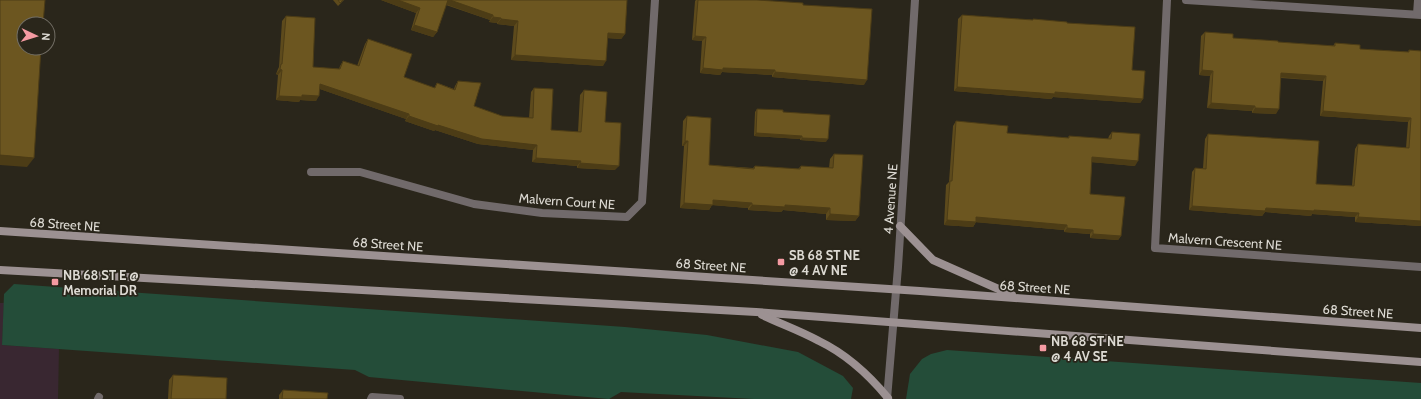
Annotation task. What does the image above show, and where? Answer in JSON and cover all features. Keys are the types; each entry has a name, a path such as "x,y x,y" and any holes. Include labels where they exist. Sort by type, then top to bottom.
{"main road":[{"path":"900,226 933,260 1018,298"},
{"name":"68 Street NE","path":"0,232 1018,298 1421,328"},
{"path":"0,270 756,312 1421,362"},
{"path":"756,312 820,341 855,364 876,384 888,399"}],"street":[{"name":"Malvern Court NE","path":"311,172 360,172 474,204 542,213 627,217 642,202 655,0"},
{"name":"4 Avenue NE","path":"888,399 915,0"},
{"name":"Malvern Crescent NE","path":"1167,0 1155,248 1421,268"},
{"path":"1186,0 1419,14 1418,0"},
{"path":"371,399 372,397 400,399"}],"shaded area":[{"path":"0,303 4,303 2,345 59,349 58,399 0,399"}],"green space":[{"path":"14,284 625,327 707,335 798,352 843,376 853,388 851,399 754,399 621,392 609,399 369,377 355,370 2,345 4,294"},
{"path":"947,350 1421,383 1421,399 906,399 910,374 922,359 931,354"}],"building":[{"path":"0,0 45,0 44,16 16,16 16,56 40,56 34,158 0,155"},
{"path":"398,0 448,0 437,32 414,25 420,8"},
{"path":"450,0 627,0 625,34 608,33 606,61 515,55 518,21 493,17 493,15"},
{"path":"698,0 757,0 803,3 803,5 872,9 867,80 775,72 775,70 723,68 723,70 703,68 706,37 695,36"},
{"path":"962,15 1135,27 1132,70 1145,71 1143,99 1055,92 1055,94 957,87"},
{"path":"286,16 315,18 313,67 340,69 343,61 359,66 368,39 412,54 404,77 435,88 437,83 455,90 458,81 481,83 474,106 502,116 533,118 534,88 553,89 551,130 581,132 584,90 607,92 605,122 621,123 619,166 580,163 581,161 536,158 537,145 482,139 438,126 409,116 409,114 320,84 319,96 279,96 282,70 280,69 282,64"},
{"path":"1205,32 1233,34 1233,38 1278,42 1335,46 1335,43 1360,45 1360,49 1409,52 1409,50 1421,51 1421,221 1358,217 1359,213 1314,210 1266,208 1265,211 1192,206 1195,168 1206,169 1208,134 1319,141 1316,184 1354,186 1358,144 1409,148 1411,118 1323,111 1326,76 1281,73 1279,109 1211,103 1213,71 1202,70"},
{"path":"757,109 830,115 828,139 756,133"},
{"path":"687,116 711,118 709,165 754,169 755,166 800,169 801,166 833,168 834,154 863,155 859,216 830,214 830,208 785,205 785,207 752,205 752,203 713,200 713,205 684,203 688,141 685,141"},
{"path":"956,121 1008,126 1007,133 1069,138 1069,136 1111,139 1112,132 1140,134 1138,161 1092,157 1090,194 1125,197 1121,236 1093,234 1093,230 1067,228 1067,225 976,217 976,222 947,220 950,181 952,181"},
{"path":"173,375 227,378 226,399 171,399"},
{"path":"283,390 328,393 327,399 282,399"}],"place":[{"name":"SB 68 ST NE @ 4 AV NE","path":"781,262"},
{"name":"NB 68 ST E @ Memorial DR","path":"55,282"},
{"name":"NB 68 ST NE @ 4 AV SE","path":"1043,348"}]}
